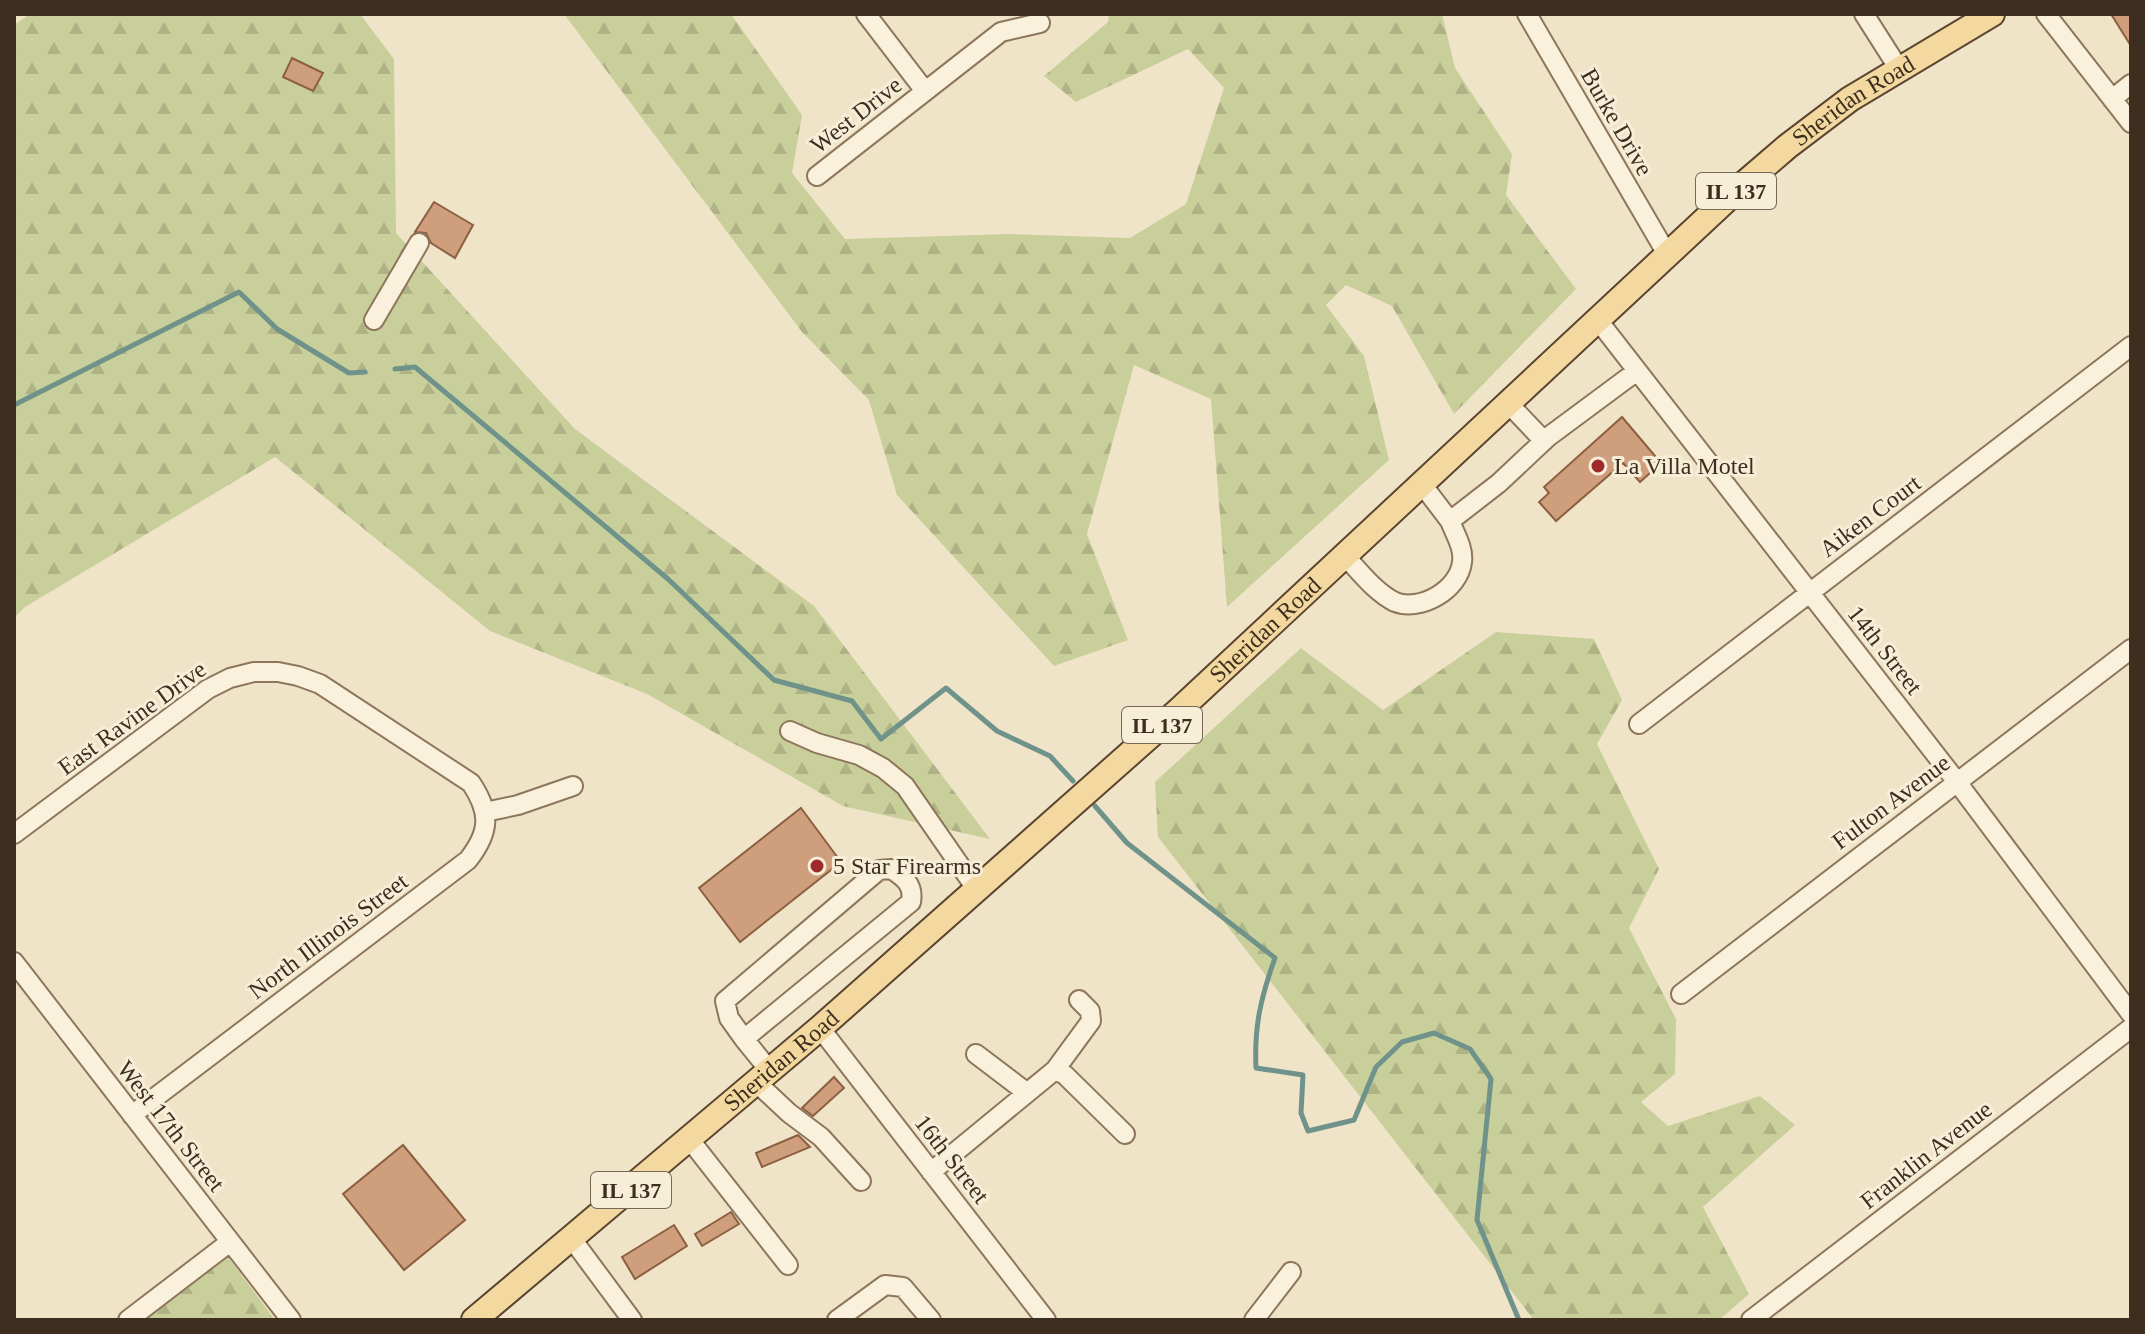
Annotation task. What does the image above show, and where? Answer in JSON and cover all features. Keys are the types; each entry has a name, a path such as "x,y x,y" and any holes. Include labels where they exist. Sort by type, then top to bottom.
{"main road":[{"name":"Sheridan Road","path":"474,1320 820,1028 1178,711 1507,402 1788,146 1850,99 1992,14"}],"street":[{"path":"866,14 925,91"},
{"name":"Burke Drive","path":"1527,14 1667,254"},
{"path":"1864,14 1899,69"},
{"path":"2046,14 2131,123"},
{"name":"West Drive","path":"817,176 1001,32 1040,23"},
{"path":"2112,99 2131,84"},
{"path":"374,320 419,243"},
{"name":"14th Street","path":"1597,319 1957,782 2131,1014"},
{"name":"Aiken Court","path":"1639,724 2131,346"},
{"path":"1450,521 1499,483 1544,441 1637,371"},
{"path":"1507,402 1544,441"},
{"path":"1345,556 1370,583 1394,601 1409,605 1428,602 1450,585 1462,562 1461,547 1450,521 1421,483"},
{"name":"Fulton Avenue","path":"1681,994 2131,649"},
{"name":"East Ravine Drive","path":"14,834 208,689 230,678 254,672 278,672 320,684 471,783 481,798 485,812"},
{"path":"790,731 817,743 859,755 883,768 905,786 977,890"},
{"path":"485,812 518,805 573,786"},
{"name":"North Illinois Street","path":"132,1115 468,860 481,843 485,812"},
{"path":"744,1039 911,902 913,891 905,878 891,869 879,870 725,1001 729,1018 744,1039 763,1077 789,1113 821,1137 861,1181"},
{"name":"West 17th Street","path":"14,962 291,1320"},
{"path":"931,1172 1055,1070 1091,1021 1090,1011 1079,1000"},
{"name":"16th Street","path":"820,1028 1046,1320"},
{"name":"Franklin Avenue","path":"1751,1320 2131,1028"},
{"path":"976,1054 1026,1092"},
{"path":"1055,1070 1065,1075 1125,1134"},
{"path":"690,1140 788,1265"},
{"path":"572,1239 632,1320"},
{"path":"128,1320 230,1242"},
{"path":"1254,1320 1291,1272"},
{"path":"837,1320 885,1285 903,1287 931,1320"}],"green space":[{"path":"30,14 360,14 394,59 396,233 575,429 814,606 990,839 843,806 647,694 490,631 275,457 25,607 14,618 14,25"},
{"path":"564,14 731,14 802,115 792,173 845,239 1010,234 1130,238 1186,204 1224,88 1188,49 1076,102 1044,76 1108,22 1109,14 1442,14 1455,68 1512,154 1506,195 1576,289 1454,414 1392,306 1346,285 1326,305 1364,356 1389,460 1227,607 1211,399 1134,365 1087,534 1128,640 1054,666 897,495 869,400 802,332"},
{"path":"1496,632 1594,639 1622,700 1597,744 1659,869 1629,928 1676,1019 1675,1074 1641,1102 1668,1126 1760,1096 1795,1125 1703,1207 1749,1294 1719,1320 1534,1320 1158,837 1155,782 1301,648 1383,710"},
{"path":"228,1257 275,1320 145,1320"}],"building":[{"path":"2111,14 2131,14 2131,46"},
{"path":"292,58 323,73 313,91 283,77"},
{"path":"434,202 473,225 455,258 431,243 426,233 415,232"},
{"name":"La Villa Motel","path":"1622,417 1661,463 1640,482 1623,463 1556,521 1539,502 1549,493 1544,487"},
{"path":"801,808 841,862 740,942 699,888"},
{"path":"834,1077 844,1088 813,1116 802,1108"},
{"path":"798,1135 810,1147 762,1167 756,1153"},
{"path":"403,1145 465,1220 404,1270 343,1194"},
{"path":"731,1212 739,1224 702,1246 695,1234"},
{"path":"674,1225 687,1246 635,1279 622,1257"}],"waterway":[{"path":"14,405 239,292 277,329 349,373 365,372"},
{"path":"395,369 415,367 668,579 774,680 852,701 881,739 946,688 997,731 1050,756 1073,781"},
{"path":"1095,806 1127,843 1275,958 1260,1012 1256,1068 1303,1075 1301,1113 1308,1131 1354,1120 1376,1067 1402,1042 1434,1033 1470,1049 1491,1079 1477,1220 1519,1320"}],"place":[{"name":"La Villa Motel","path":"1598,466"},
{"name":"5 Star Firearms","path":"817,866"}]}
